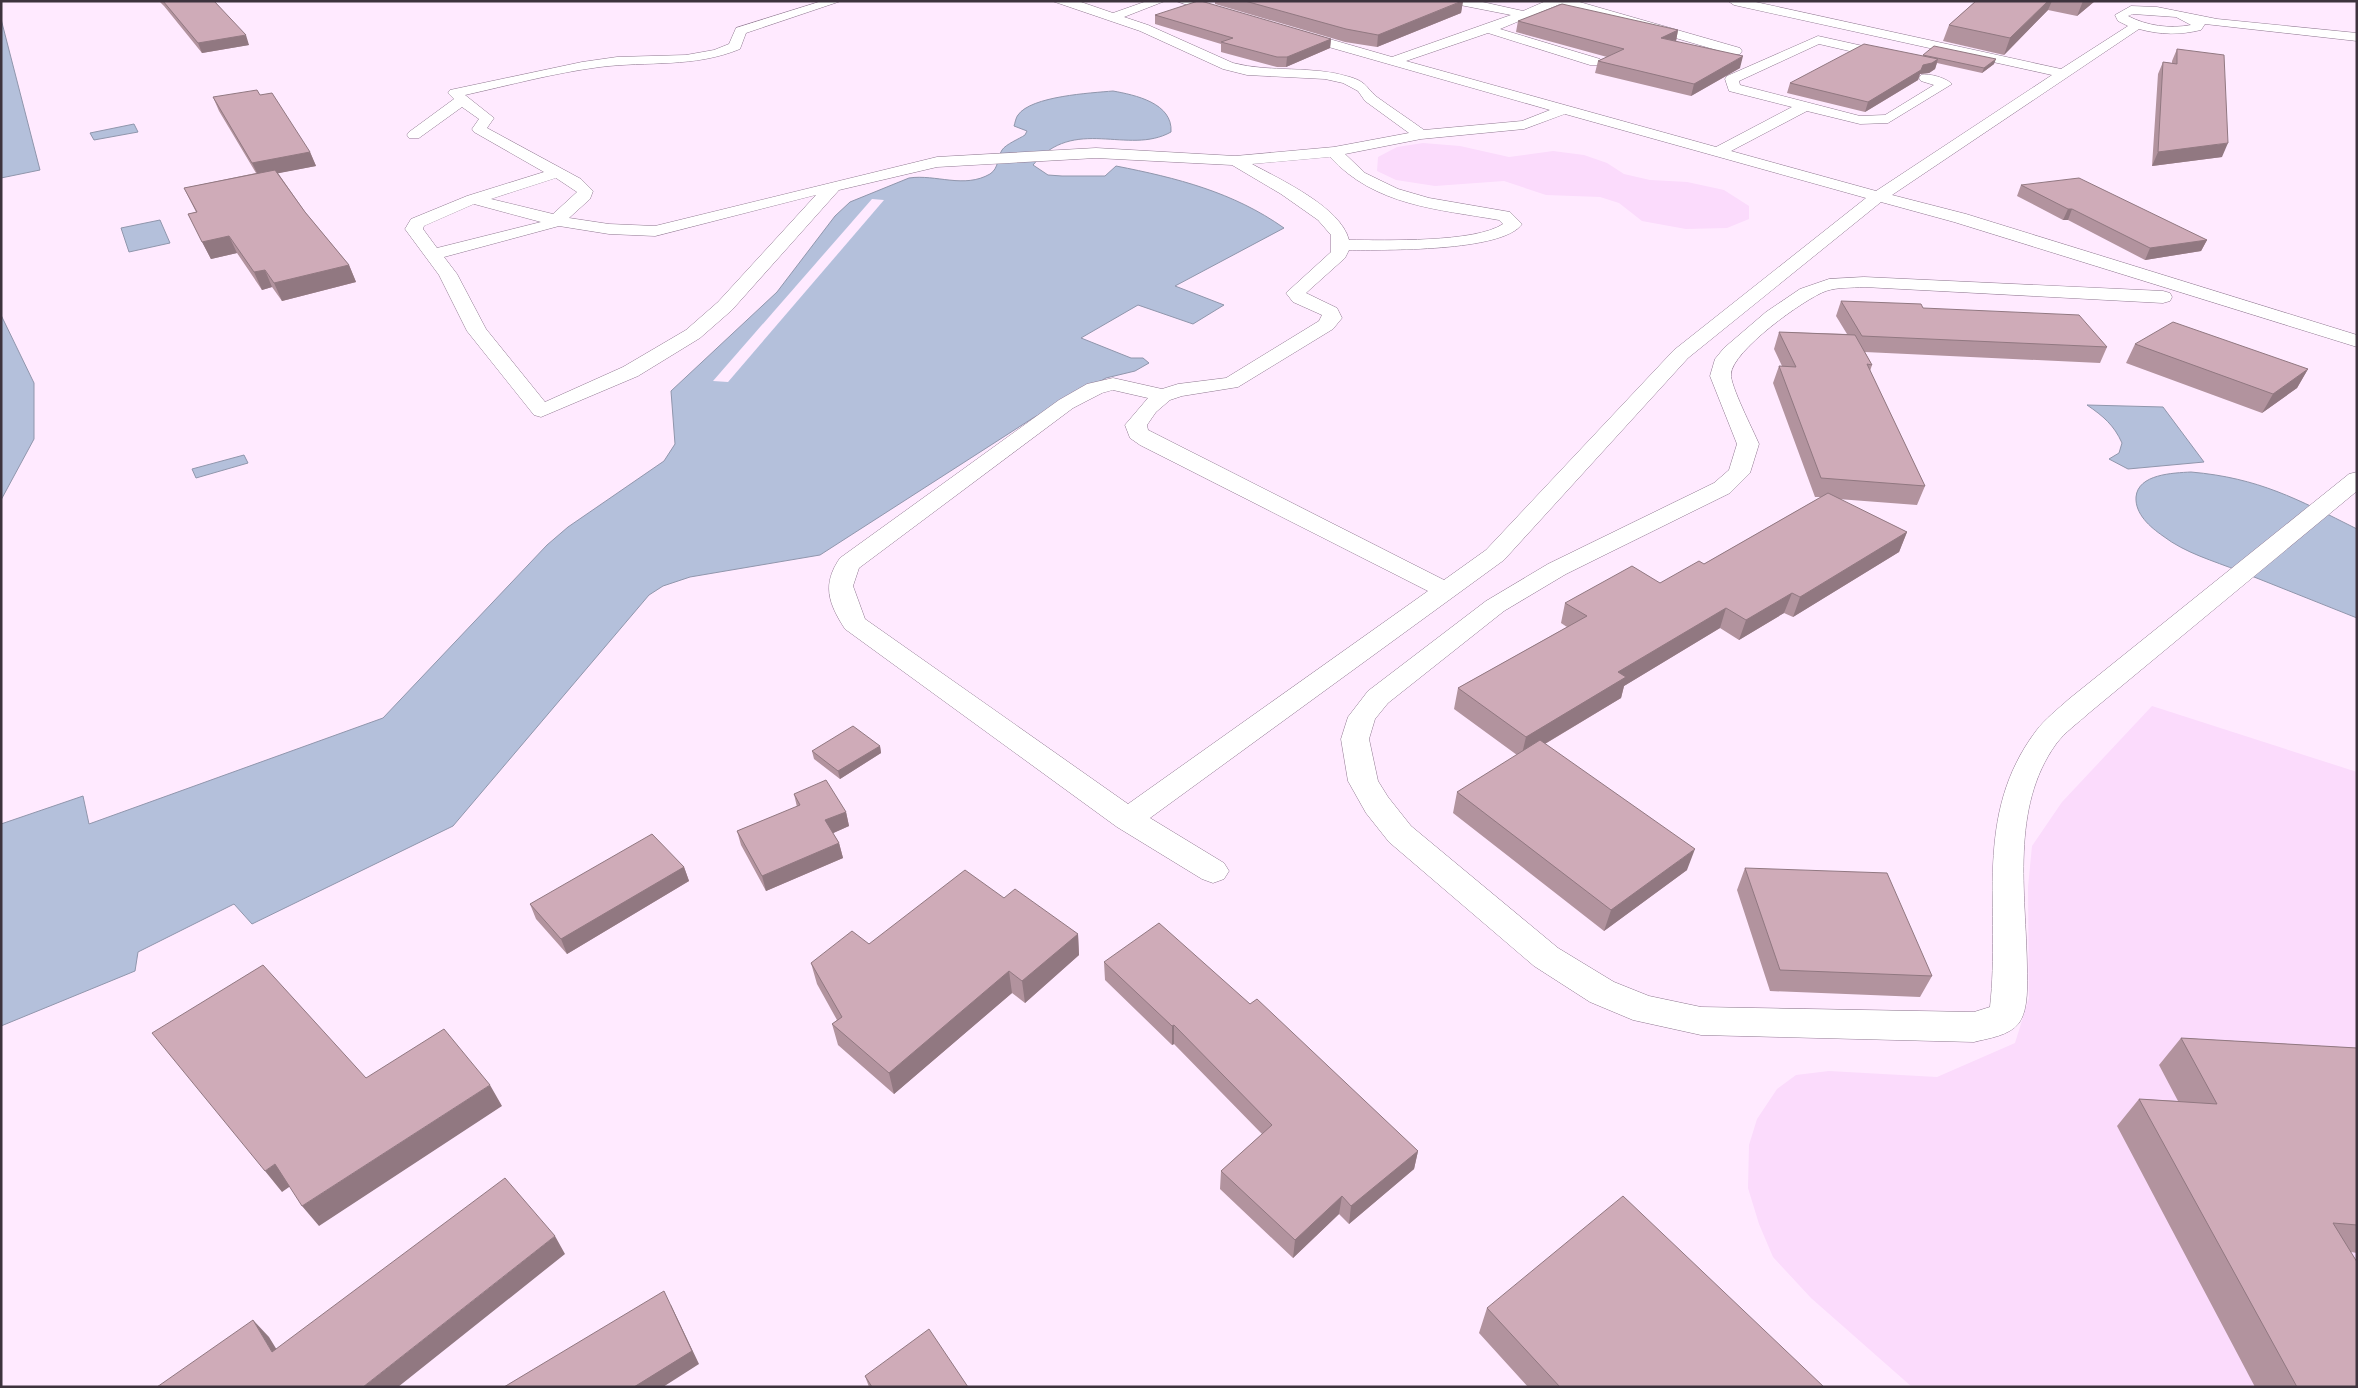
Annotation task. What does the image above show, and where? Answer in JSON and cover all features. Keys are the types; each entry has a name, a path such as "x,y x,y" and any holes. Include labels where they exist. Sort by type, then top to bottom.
{"street":[{"path":"435,254 531,231 556,221 584,196 585,191 576,182 556,173 479,129 487,118 455,93 599,63 622,60 675,61 720,54 734,46 740,31 834,1"},
{"path":"1058,1 1075,4 1110,18 1144,28 1238,69 1325,75 1347,80 1362,88 1370,98 1421,135"},
{"path":"1110,18 1159,1"},
{"path":"1182,1 1238,10 1213,1"},
{"path":"1460,1 1522,14"},
{"path":"1395,60 1488,29 1558,1"},
{"path":"1562,1 1735,51"},
{"path":"1734,1 2066,74"},
{"path":"2357,37 2226,24 2191,24 2160,29 2137,25 2122,18 2121,14 2131,10 2148,10 2191,24 2357,45"},
{"path":"1128,819 1495,555 1681,354 1878,197 2066,74 2137,25"},
{"path":"1488,29 1595,62"},
{"path":"1281,30 1395,60 1716,153 1960,218 2357,341"},
{"path":"1858,48 1818,40 1732,79 1734,88 1860,120 1888,119 1945,84 1926,78"},
{"path":"414,135 462,100"},
{"path":"1716,153 1807,105"},
{"path":"473,199 556,221 655,231 918,165 956,160 1120,153 1235,161 1334,152 1421,135 1524,125 1565,109"},
{"path":"1334,152 1359,176 1379,187 1408,198 1504,216 1514,224 1504,231 1430,243 1342,246"},
{"path":"1235,161 1319,213 1334,226 1342,246 1339,254 1295,293 1300,298 1330,312 1332,318 1326,325 1231,383 1178,390 1163,396 1149,408 1136,425 1138,433 1148,440 1446,591"},
{"path":"556,173 473,199 417,223 414,229 435,254 477,331 541,410 600,387 656,358 694,333 713,318 780,248 833,186"},
{"path":"1878,197 1946,227 2357,359"},
{"path":"2162,297 1864,282 1840,283 1820,287 1802,295 1731,352 1722,363 1720,376 1748,444 1739,473 1722,488 1557,569 1495,606 1378,697 1362,717 1355,739 1363,781 1377,805 1400,834 1546,956 1602,992 1645,1010 1701,1021 1974,1027 1993,1023 2006,1014 2010,989 2009,862 2012,814 2025,772 2046,738 2079,706 2357,478"},
{"path":"1163,396 1119,382 1101,385 1089,391 1058,410 849,563 841,574 839,584 854,623 1128,819 1213,871"}],"shaded area":[{"path":"1423,143 1460,146 1509,157 1553,151 1584,155 1607,163 1624,174 1650,180 1687,182 1724,190 1749,206 1749,219 1727,228 1686,229 1642,221 1619,203 1600,197 1546,195 1504,181 1435,186 1396,180 1377,171 1378,157 1397,147"},
{"path":"2152,706 2357,772 2357,1387 1912,1387 1811,1298 1773,1257 1759,1224 1748,1188 1749,1145 1757,1119 1777,1089 1796,1075 1829,1071 1937,1077 2015,1043 2029,998 2028,887 2032,846 2062,802"}],"water":[{"path":"1,19 40,170 1,178"},
{"path":"1113,91 1142,98 1159,107 1166,114 1170,122 1171,132 1154,138 1137,140 1083,139 1066,142 1049,150 1033,165 1048,175 1105,176 1116,166 1183,181 1245,205 1265,215 1284,228 1175,286 1224,305 1193,324 1138,305 1081,338 1131,358 1143,358 1149,363 1135,371 1106,378 1033,418 820,555 690,577 663,586 649,595 453,826 252,924 234,904 138,952 135,971 1,1026 1,824 83,796 89,824 383,718 547,545 568,527 664,461 675,444 671,391 777,292 835,216 850,202 909,178 919,177 960,181 980,178 990,174 993,172 1000,153 1004,148 1025,135 1027,131 1014,126 1017,116 1025,109 1035,104 1062,97"},
{"path":"134,124 138,132 94,140 90,133"},
{"path":"160,220 170,243 129,252 121,228"},
{"path":"1,315 34,383 34,439 1,500"},
{"path":"2087,405 2163,407 2204,462 2128,469 2109,459 2119,453 2122,443 2108,421"},
{"path":"244,455 248,463 196,478 192,469"},
{"path":"2191,472 2237,479 2277,491 2357,529 2357,618 2190,552 2172,542 2144,520 2136,503 2138,489 2150,479 2158,476"}],"pier":[{"path":"872,199 884,200 728,382 713,381"}],"building":[{"path":"163,1 214,1 246,35 198,43"},
{"path":"1198,1 1331,39 1287,57 1277,57 1221,42 1233,38 1155,15"},
{"path":"1245,1 1462,1 1378,35 1346,29"},
{"path":"1976,1 2048,1 2010,38 1949,25"},
{"path":"1562,4 1678,30 1661,38 1743,56 1694,84 1598,61 1624,49 1518,21"},
{"path":"1864,44 1938,59 1923,65 1921,70 1868,102 1790,83"},
{"path":"1934,46 1996,59 1984,68 1923,55"},
{"path":"2177,49 2224,55 2228,143 2158,152 2163,62 2177,64"},
{"path":"257,90 260,95 272,93 310,152 252,163 213,97"},
{"path":"275,170 305,212 349,265 274,283 265,270 254,272 229,236 202,242 188,214 197,212 184,188"},
{"path":"2079,178 2207,240 2150,248 2021,185"},
{"path":"1841,301 1921,304 1923,308 2079,315 2107,347 1862,336"},
{"path":"2173,322 2308,369 2273,394 2135,344"},
{"path":"1779,332 1855,335 1872,365 1867,364 1925,486 1821,478 1779,366 1796,367"},
{"path":"1828,493 1907,532 1800,597 1792,593 1746,620 1726,608 1618,672 1626,677 1526,737 1458,688 1587,616 1565,603 1632,566 1660,583 1699,561 1704,564"},
{"path":"853,726 880,746 838,771 812,751"},
{"path":"1540,740 1695,849 1611,910 1457,792"},
{"path":"826,780 846,812 825,820 839,843 762,876 737,831 800,805 794,794"},
{"path":"652,834 684,867 561,939 530,904"},
{"path":"1745,868 1887,873 1932,976 1780,970"},
{"path":"965,870 1004,898 1015,889 1078,934 1022,981 1009,971 889,1073 832,1024 842,1017 811,963 852,931 869,944"},
{"path":"1159,923 1250,1004 1257,999 1418,1151 1351,1206 1342,1196 1295,1240 1221,1171 1272,1125 1174,1025 1172,1026 1104,962"},
{"path":"263,965 366,1078 444,1029 490,1085 302,1206 275,1164 265,1171 152,1033"},
{"path":"2181,1038 2357,1048 2357,1225 2333,1223 2357,1262 2357,1387 2297,1387 2139,1099 2217,1104"},
{"path":"505,1178 555,1236 363,1387 157,1387 253,1320 272,1352"},
{"path":"1623,1196 1824,1387 1560,1387 1487,1308"},
{"path":"664,1291 692,1351 634,1387 504,1387"},
{"path":"929,1329 968,1387 872,1387 865,1376"}]}
